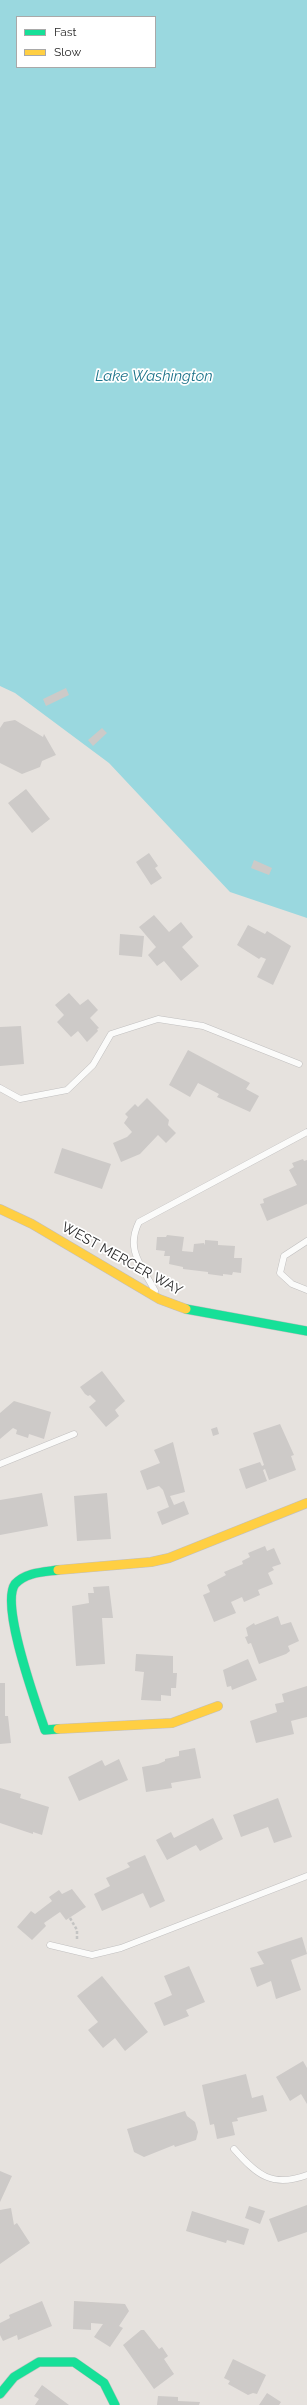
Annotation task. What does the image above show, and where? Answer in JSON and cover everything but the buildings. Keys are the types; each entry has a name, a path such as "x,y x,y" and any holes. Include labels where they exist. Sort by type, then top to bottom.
{"street":[{"name":"WEST MERCER WAY","path":"0,1209 32,1224 159,1299 181,1308 210,1315 307,1331"},
{"path":"218,1706 172,1723 45,1730 11,1623 9,1605 10,1591 18,1581 26,1575 39,1572 151,1562 168,1558 307,1503"},
{"path":"0,2394 14,2377 39,2362 74,2362 104,2383 115,2405"}],"lane":[{"path":"0,1088 20,1099 67,1090 93,1065 111,1034 158,1019 203,1026 299,1064"},
{"path":"159,1299 134,1250 133,1235 139,1222 307,1132"},
{"path":"307,1241 284,1256 280,1273 292,1284 307,1290"},
{"path":"0,1464 74,1434"},
{"path":"50,1945 92,1955 121,1948 307,1876"},
{"path":"234,2149 247,2163 270,2179 287,2181 307,2175"}],"path":[{"path":"70,1918 77,1930 75,1951"}],"water":[{"name":"Lake Washington","path":"0,0 307,0 307,918 230,892 109,763 15,693 0,686"}],"traffic: fast":[{"path":"186,1309 307,1331"},
{"path":"58,1570 35,1573 19,1580 15,1584 12,1595 12,1612 21,1655 45,1730 58,1729"},
{"path":"0,2394 14,2377 39,2362 74,2362 104,2383 115,2405"}],"traffic: slow":[{"path":"0,1209 32,1224 159,1299 186,1309"},
{"path":"58,1570 151,1562 169,1558 307,1503"},
{"path":"58,1729 172,1723 218,1706"}]}
